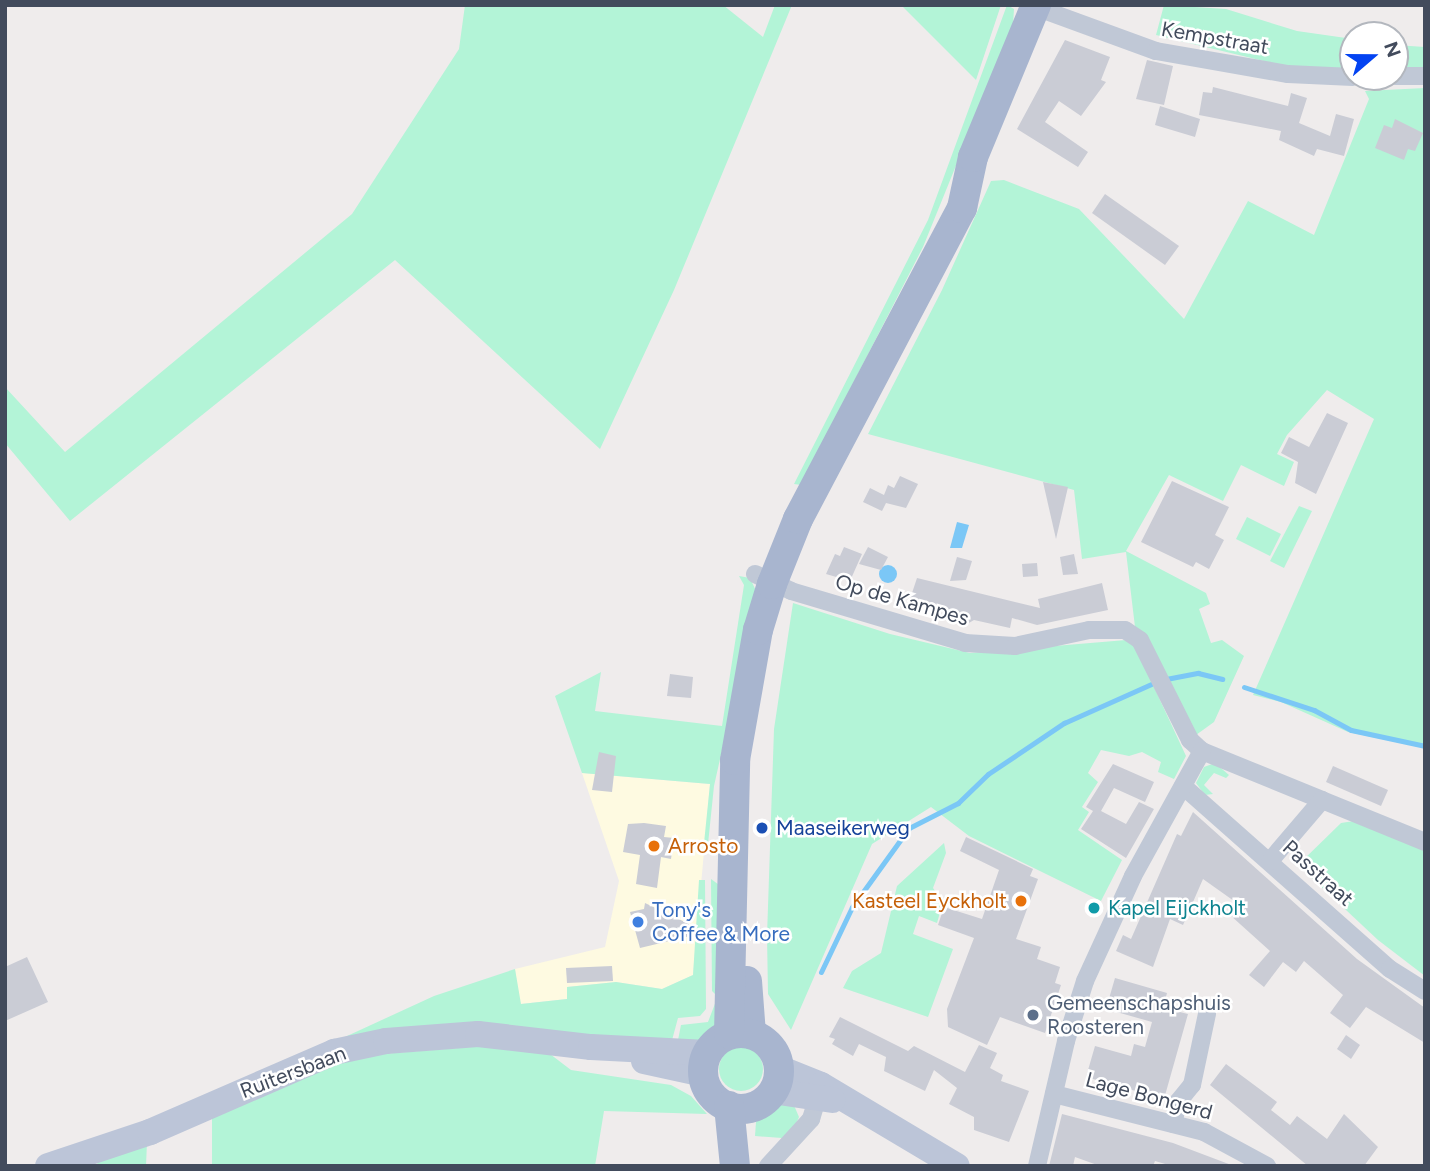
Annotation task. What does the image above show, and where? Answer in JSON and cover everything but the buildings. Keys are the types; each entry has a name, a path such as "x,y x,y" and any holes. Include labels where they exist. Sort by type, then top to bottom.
{"main road":[{"path":"758,1093 713,1096 723,1049 746,708 758,630 798,519 922,276 948,201 973,157 1034,6"},
{"path":"723,1049 770,1047 735,1166"},
{"path":"745,1166 758,1093"}],"street":[{"name":"Kempstraat","path":"1034,6 1156,51 1288,74 1339,76"},
{"name":"Op de Kampes","path":"773,583 965,643 1015,646 1089,630 1125,630 1140,640 1190,740 1202,751"},
{"path":"1038,1166 1054,1094 1085,981 1127,887 1202,751 1425,842"},
{"name":"Passtraat","path":"1183,786 1390,969 1425,991"},
{"path":"1270,861 1322,800"},
{"path":"1174,1124 1178,1102 1192,1085 1207,1014"},
{"name":"Ruitersbaan","path":"48,1166 150,1132 302,1064 386,1041 469,1034 591,1047 723,1049"},
{"path":"758,1093 820,1093 845,1101 899,1128 957,1166"},
{"path":"768,1166 807,1124 820,1093"},
{"name":"Lage Bongerd","path":"1054,1094 1174,1124 1217,1138 1267,1166"}],"shaded area":[{"path":"582,773 710,784 693,975 662,989 616,982 567,987 567,999 520,1004 515,969 605,947 619,881"}],"green space":[{"path":"465,5 723,5 763,37 775,5 792,5 674,290 600,449 395,260 70,521 5,443 5,387 65,452 352,214 459,49"},
{"path":"901,5 1001,5 976,80"},
{"path":"1007,5 1014,9 1013,25 923,247 801,485 794,484 928,220"},
{"path":"1164,5 1226,9 1297,31 1339,37 1339,71 1301,70 1156,35"},
{"path":"1409,46 1425,47 1425,70 1409,71"},
{"path":"1425,88 1425,748 1348,732 1281,702 1253,695 1374,419 1327,390 1287,435 1277,454 1294,462 1284,486 1241,465 1223,501 1169,475 1126,551 1206,593 1210,604 1199,609 1211,643 1222,640 1244,656 1214,722 1196,735 1135,627 1126,552 1082,559 1074,490 868,434 942,290 991,181 1004,180 1079,209 1184,319 1248,201 1314,235 1369,99 1365,91 1409,91 1409,89"},
{"path":"1299,506 1312,511 1284,568 1270,561"},
{"path":"1247,517 1281,534 1270,556 1236,539"},
{"path":"739,576 750,578 757,593 714,786 708,844 704,843 710,784 582,773 555,696 601,672 595,711 722,726 744,585"},
{"path":"793,603 890,634 970,653 1126,640 1134,644 1186,756 1174,779 1158,772 1161,762 1142,752 1129,756 1101,750 1088,773 1098,782 1082,807 1089,812 1078,830 1122,860 1101,901 969,836 931,807 872,844 791,1030 768,994 767,936 774,729"},
{"path":"1215,763 1229,775 1226,778 1214,773 1204,785 1213,794 1205,795 1196,783 1204,767"},
{"path":"1354,821 1425,851 1425,976 1378,940 1298,865 1341,823"},
{"path":"944,843 946,853 933,888 943,902 937,923 919,916 913,934 953,949 928,1017 843,988 852,971 881,953 897,886"},
{"path":"711,879 722,887 717,996 712,991"},
{"path":"699,880 705,880 706,1009 700,1016 678,1018 671,1044 334,1042 434,996 515,969 521,1004 567,999 567,987 616,982 662,989 693,975"},
{"path":"716,1001 715,1032 687,1046 677,1045 681,1025 708,1022"},
{"path":"496,1045 550,1054 571,1070 671,1085 691,1096 707,1114 604,1111 595,1166 212,1166 212,1117 356,1056"},
{"path":"741,1047 756,1054 763,1069 756,1084 741,1091 726,1084 719,1069 726,1054"},
{"path":"772,1102 793,1103 799,1117 795,1126 782,1138 755,1136 756,1122"},
{"path":"147,1142 146,1166 97,1166 98,1159"}],"water":[{"path":"957,522 969,525 962,548 950,548"},
{"path":"888,565 894,568 897,574 894,580 888,583 882,580 879,574 882,568"}],"waterway":[{"path":"1166,679 1198,673 1222,679"},
{"path":"821,972 852,907 909,828 958,803 988,774 1064,723 1151,684"},
{"path":"1244,687 1314,710 1351,730 1425,746"}],"place":[{"name":"Maaseikerweg","path":"762,828"},
{"name":"Arrosto","path":"654,846"},
{"name":"Kasteel Eyckholt","path":"1021,901"},
{"name":"Kapel Eijckholt","path":"1094,908"},
{"name":"Tony's Coffee & More","path":"638,922"},
{"name":"Gemeenschapshuis Roosteren","path":"1033,1015"}]}
